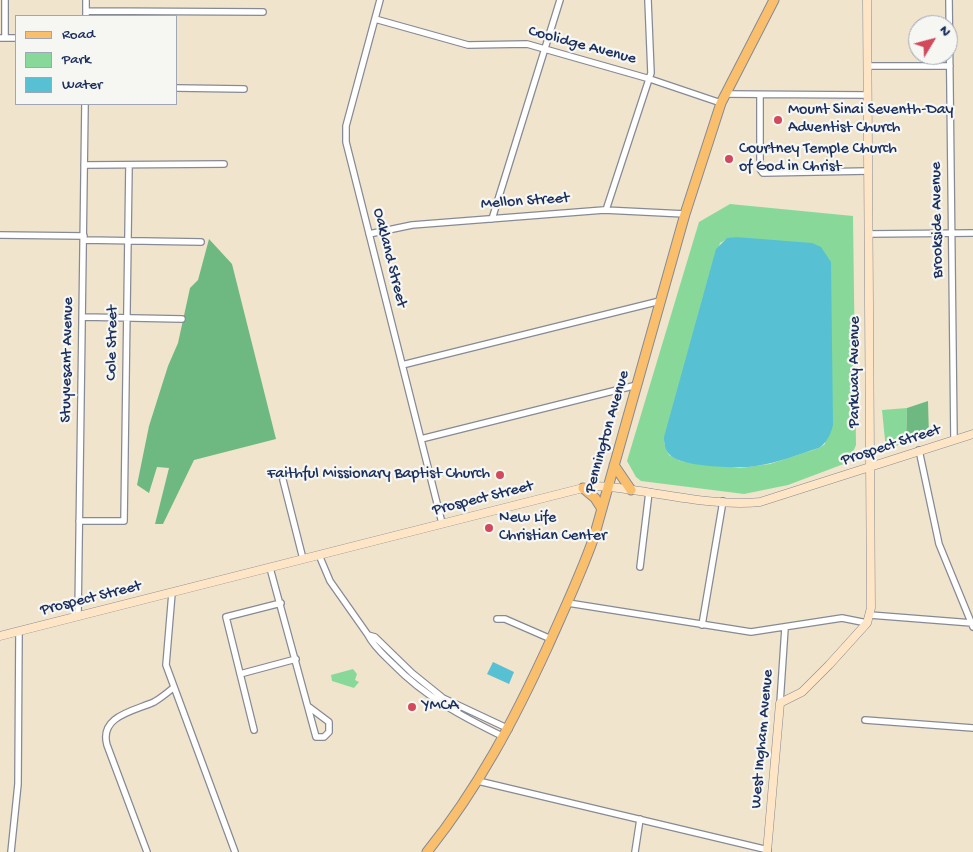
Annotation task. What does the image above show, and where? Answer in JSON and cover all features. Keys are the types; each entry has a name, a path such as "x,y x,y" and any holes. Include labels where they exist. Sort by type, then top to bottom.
{"main road":[{"name":"Pennington Avenue","path":"427,852 478,781 507,733 568,603 587,557 685,214 723,99 774,0"},
{"path":"614,465 631,490"},
{"path":"584,488 595,498 602,509"}],"street":[{"path":"5,0 2,38 15,38"},
{"path":"86,0 86,14 264,12"},
{"name":"Oakland Street","path":"380,0 345,133 442,524"},
{"path":"492,219 547,49 560,0"},
{"path":"606,210 652,69 648,0"},
{"name":"Parkway Avenue","path":"780,703 802,692 867,623 870,614 867,0"},
{"name":"Brookside Avenue","path":"949,0 954,439"},
{"name":"Coolidge Avenue","path":"375,18 468,45 522,43 723,99 760,96 867,95"},
{"path":"866,66 950,66"},
{"path":"178,88 244,88"},
{"path":"760,96 760,170 763,173 868,171"},
{"name":"Stuyvesant Avenue","path":"78,616 85,105"},
{"path":"84,164 224,164"},
{"name":"Cole Street","path":"79,521 124,521 129,165"},
{"name":"Mellon Street","path":"369,234 412,225 606,210 685,214"},
{"path":"868,234 973,233"},
{"path":"0,235 128,241 201,242"},
{"path":"402,365 660,301"},
{"path":"83,317 182,319"},
{"path":"421,439 637,385"},
{"name":"Prospect Street","path":"0,636 584,488 608,486 748,503 774,499 870,466 973,434"},
{"path":"870,614 972,624 940,544 919,450"},
{"path":"283,480 303,559"},
{"path":"640,568 650,492"},
{"path":"702,625 723,501"},
{"path":"319,555 330,581 368,635 372,644 424,692 464,718 507,733"},
{"path":"270,568 316,738 324,737 329,732 329,722 309,707"},
{"path":"172,593 166,665 235,852"},
{"path":"254,730 226,617 281,603"},
{"path":"568,603 751,632 842,618 867,623"},
{"path":"497,619 505,619 551,639"},
{"name":"West Ingham Avenue","path":"768,851 784,628"},
{"path":"11,852 18,784 20,631"},
{"path":"368,635 376,637 412,673 443,698 507,733"},
{"path":"240,674 296,659"},
{"path":"147,852 107,745 107,730 115,718 155,701 173,688"},
{"path":"865,720 973,728"},
{"path":"478,781 768,851"},
{"path":"635,852 640,820"}],"green space":[{"path":"730,204 853,216 856,445 849,462 788,485 744,494 641,481 636,477 627,461 699,222","holes":["736,237 831,262 825,444 819,448 770,464 740,468 680,461 669,455 664,443 720,243"]},
{"path":"209,239 232,264 276,439 194,460 163,524 155,524 169,468 157,467 149,493 137,485 149,426 168,366 178,343 190,288 198,280"},
{"path":"928,401 929,437 906,442 907,408"},
{"path":"907,408 906,442 886,450 882,410"},
{"path":"353,669 357,674 355,680 359,682 354,688 332,681 331,675"}],"water":[{"path":"736,237 812,243 821,247 831,262 833,425 828,438 819,448 780,461 748,467 698,465 676,459 670,455 665,447 664,437 716,249 727,238"},
{"path":"493,662 514,672 509,684 487,674"}],"place":[{"name":"Mount Sinai Seventh-Day Adventist Church","path":"778,120"},
{"name":"Courtney Temple Church of God in Christ","path":"729,159"},
{"name":"Faithful Missionary Baptist Church","path":"500,475"},
{"name":"New Life Christian Center","path":"489,528"},
{"name":"YMCA","path":"412,707"}]}
